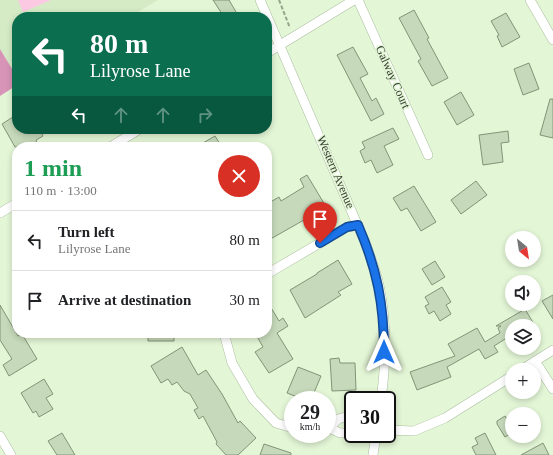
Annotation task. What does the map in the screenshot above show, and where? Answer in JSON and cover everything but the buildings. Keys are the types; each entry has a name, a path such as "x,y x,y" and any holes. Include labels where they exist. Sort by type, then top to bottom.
{"street":[{"name":"Western Avenue","path":"260,0 265,12"},
{"path":"272,50 354,0"},
{"name":"Galway Court","path":"358,0 428,155"},
{"path":"530,0 553,40"},
{"name":"Western Avenue","path":"272,27 358,225 367,247 379,286 384,327 384,378 382,391"},
{"path":"118,142 132,134"},
{"path":"0,213 12,206"},
{"path":"272,271 347,227 358,225"},
{"path":"225,338 232,363 253,400 276,422 284,425"},
{"path":"532,363 553,350"},
{"path":"535,361 553,389"},
{"path":"396,430 414,431 445,418 505,380"},
{"path":"0,436 11,455"},
{"path":"373,455 375,443"}],"path":[{"path":"279,0 293,36"}],"shaded area":[{"path":"0,0 158,0 138,12 12,12 12,69 0,49"},
{"path":"18,0 51,0 23,12"},
{"path":"0,49 12,69 12,88 0,96"}],"route":[{"path":"320,243 347,227 358,225 367,247 379,286 384,327 384,352"}]}
